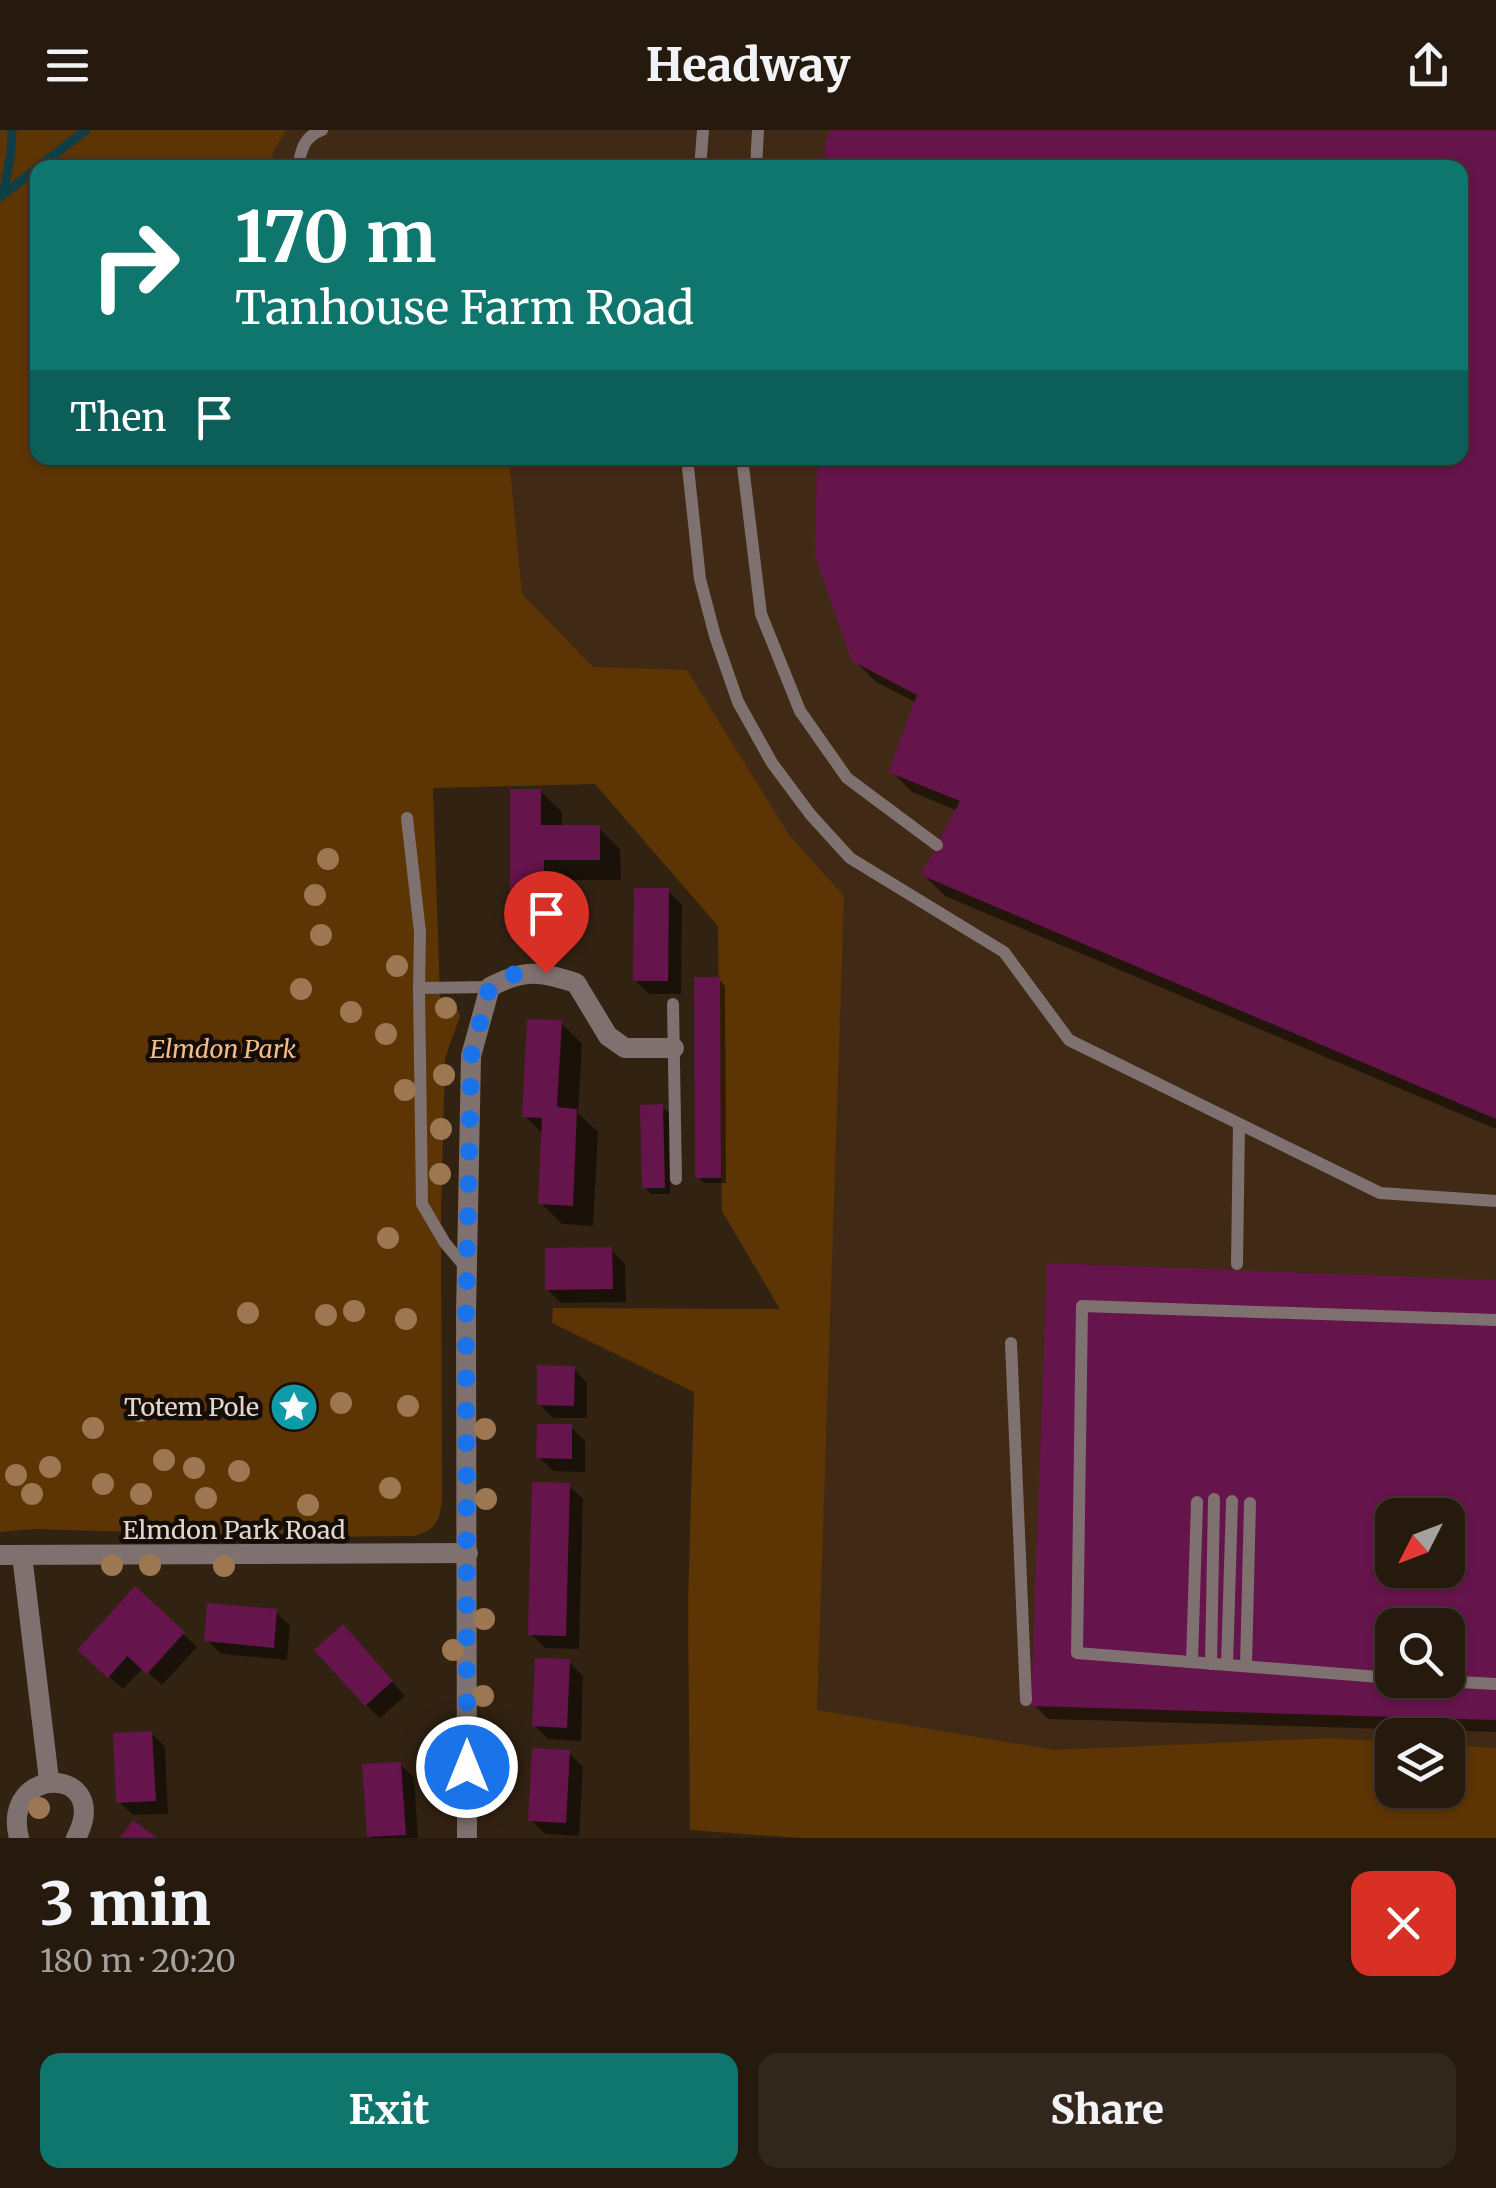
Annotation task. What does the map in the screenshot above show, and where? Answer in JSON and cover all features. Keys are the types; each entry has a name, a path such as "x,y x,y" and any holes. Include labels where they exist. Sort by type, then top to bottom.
{"street":[{"path":"467,1838 471,1056 490,986 515,974 546,973 576,984 608,1036 625,1048 674,1048"},
{"name":"Elmdon Park Road","path":"0,1555 468,1553"},
{"path":"22,1555 49,1780"},
{"path":"19,1838 12,1823 12,1807 20,1793 33,1783 49,1780 76,1795 82,1810 82,1826 76,1838"}],"lane":[{"path":"299,160 300,149 311,134 322,130"},
{"path":"701,160 703,130"},
{"path":"756,160 758,130"},
{"path":"688,465 700,580 738,702 772,763 850,858 1004,952 1069,1040 1380,1192 1496,1202"},
{"path":"743,465 760,614 800,711 846,778 937,845"},
{"path":"407,818 420,932 422,1204 445,1243 468,1270"},
{"path":"419,988 490,986"},
{"path":"672,1004 676,1179"},
{"path":"1236,1264 1240,1124"},
{"path":"1375,1677 1078,1653 1082,1306 1496,1320"},
{"path":"1012,1342 1026,1700"},
{"path":"1211,1664 1214,1498"},
{"path":"1226,1665 1232,1501"},
{"path":"1192,1662 1197,1502"},
{"path":"1246,1666 1250,1503"},
{"path":"1465,1682 1496,1684"}],"shaded area":[{"path":"58,130 1496,130 1496,1838 948,1838 711,1817 758,1328 737,1310 780,1310 722,1211 718,926 595,784 433,786 448,465 1468,465 1468,160 81,160"}],"green space":[{"name":"Elmdon Park","path":"0,130 286,130 272,160 30,160 30,465 510,465 522,594 593,667 687,670 789,835 844,896 817,1710 1054,1750 1327,1738 1375,1741 1375,1808 1465,1808 1465,1746 1496,1748 1496,1838 800,1838 690,1830 688,1606 694,1392 552,1323 553,1308 780,1309 722,1211 718,926 595,784 433,788 440,998 453,1000 460,1016 445,1058 442,1499 436,1523 415,1536 306,1537 35,1529 0,1532"}],"building":[{"path":"830,130 1496,130 1496,1119 921,875 960,801 888,772 917,695 852,661 815,556 817,465 1468,465 1468,160 824,160"},
{"path":"510,789 541,789 541,825 600,825 600,860 544,860 544,893 510,893"},
{"path":"634,888 669,888 668,981 633,981"},
{"path":"694,977 720,977 721,1178 695,1178"},
{"path":"527,1019 562,1020 557,1107 577,1109 573,1206 538,1204 542,1118 522,1117"},
{"path":"663,1104 665,1188 642,1188 640,1105"},
{"path":"612,1247 613,1289 545,1290 545,1248"},
{"path":"1047,1263 1496,1280 1496,1720 1031,1706"},
{"path":"537,1365 575,1366 574,1406 537,1405"},
{"path":"537,1424 572,1424 572,1459 536,1458"},
{"path":"532,1482 570,1483 566,1636 528,1635"},
{"path":"135,1586 185,1632 147,1674 127,1656 108,1678 77,1650"},
{"path":"207,1603 277,1609 274,1648 204,1641"},
{"path":"343,1624 393,1681 365,1706 314,1650"},
{"path":"535,1658 570,1659 567,1728 532,1726"},
{"path":"152,1731 156,1801 116,1803 113,1733"},
{"path":"532,1748 570,1750 566,1823 528,1821"},
{"path":"401,1762 406,1835 367,1837 362,1764"},
{"path":"133,1820 157,1838 120,1838"}],"waterway":[{"path":"4,191 12,130"},
{"path":"47,160 86,130"},
{"path":"0,197 30,174"}],"place":[{"name":"Totem Pole","path":"294,1407"}],"route":[{"path":"467,1767 466,1314 471,1056 490,986 515,974 546,973"}]}
